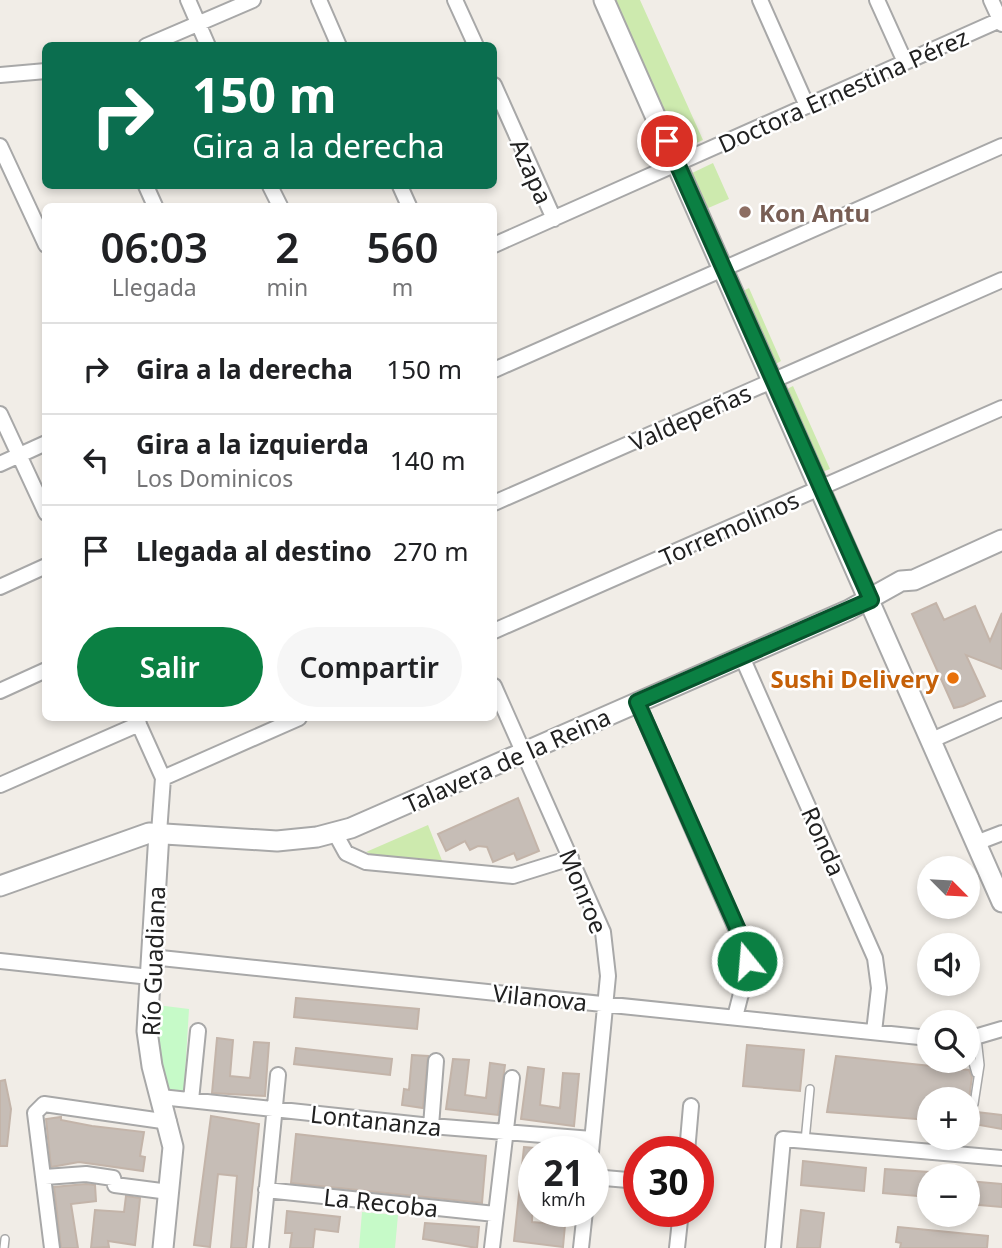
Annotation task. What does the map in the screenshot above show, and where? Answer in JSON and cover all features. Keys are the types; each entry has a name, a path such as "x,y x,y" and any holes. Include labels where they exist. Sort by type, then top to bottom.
{"street":[{"path":"188,0 206,42"},
{"path":"155,42 253,0"},
{"path":"319,0 337,42"},
{"path":"455,0 474,42"},
{"path":"604,0 1002,902"},
{"path":"760,0 807,106"},
{"path":"877,0 905,62"},
{"path":"991,0 1001,22"},
{"name":"Doctora Ernestina Pérez","path":"497,244 1001,22"},
{"path":"0,75 42,71"},
{"name":"Azapa","path":"497,92 554,219"},
{"path":"0,146 42,236"},
{"path":"497,369 1002,146"},
{"name":"Valdepeñas","path":"497,502 1002,279"},
{"name":"Torremolinos","path":"497,630 1002,408"},
{"path":"0,414 42,505"},
{"path":"0,464 42,445"},
{"name":"Talavera de la Reina","path":"0,886 140,834 277,841 335,833 871,600 901,581 914,580 1002,540"},
{"path":"0,587 42,568"},
{"name":"Ronda","path":"742,657 872,950 879,988 874,1032"},
{"path":"0,691 42,672"},
{"name":"Monroe","path":"497,693 603,932 607,955 606,1004 592,1136"},
{"path":"637,702 744,947 745,978 735,1017"},
{"path":"932,740 1002,709"},
{"path":"0,785 137,721"},
{"name":"Río Guadiana","path":"137,721 163,778 148,1031 173,1147 163,1248"},
{"path":"163,778 292,721"},
{"path":"335,833 346,853 366,862 513,876 571,858"},
{"path":"976,843 1002,833"},
{"name":"Vilanova","path":"0,961 151,967 606,1004 917,1037"},
{"path":"980,1038 1002,1029"},
{"name":"Río Guadiana","path":"191,1100 198,1031"},
{"path":"431,1126 436,1061"},
{"path":"261,1248 278,1075"},
{"path":"492,1248 512,1078"},
{"name":"Lontananza","path":"161,1097 531,1136"},
{"path":"52,1248 35,1112 44,1104 169,1122"},
{"path":"688,1136 691,1106"},
{"path":"774,1248 782,1139 1002,1158"},
{"path":"45,1177 86,1174 113,1178 115,1185 169,1192"},
{"name":"La Recoba","path":"266,1190 495,1214"},
{"path":"581,1248 583,1227"},
{"path":"677,1248 679,1227"}],"lane":[{"path":"975,1087 976,1074"},
{"path":"805,1141 810,1088"}],"green space":[{"path":"615,0 640,0 703,140 680,150"},
{"path":"713,163 729,199 706,209 690,174"},
{"path":"749,288 781,361 774,365 741,292"},
{"path":"793,386 830,469 822,472 785,390"},
{"path":"428,825 443,863 381,858 366,852"},
{"path":"157,1005 189,1009 184,1091 169,1092 159,1063"},
{"path":"362,1212 398,1215 395,1248 359,1248"}],"building":[{"path":"936,603 944,620 975,606 990,641 1002,613 1002,669 966,655 985,696 954,708 912,614"},
{"path":"518,798 539,851 517,860 514,853 493,862 487,847 478,846 470,850 465,841 446,851 438,834"},
{"path":"296,998 419,1009 417,1029 294,1017"},
{"path":"217,1038 233,1040 230,1076 250,1078 254,1042 269,1043 265,1096 212,1093"},
{"path":"747,1045 804,1050 800,1091 743,1086"},
{"path":"296,1048 392,1059 390,1075 294,1064"},
{"path":"412,1055 428,1056 423,1108 402,1105 404,1089 409,1090"},
{"path":"836,1056 917,1065 917,1073 970,1073 972,1077 971,1087 917,1087 917,1119 827,1112"},
{"path":"453,1059 469,1060 465,1095 486,1098 490,1063 505,1065 498,1115 446,1109"},
{"path":"528,1067 544,1069 540,1105 560,1108 563,1073 579,1074 574,1126 521,1119"},
{"path":"5,1080 11,1109 7,1146 0,1146 0,1081"},
{"path":"980,1112 1002,1115 1002,1129 980,1125"},
{"path":"211,1116 259,1124 246,1248 231,1248 237,1176 218,1174 210,1247 194,1245"},
{"path":"61,1117 61,1120 92,1126 144,1132 140,1156 145,1157 143,1171 79,1162 51,1167 46,1119"},
{"path":"296,1134 486,1156 482,1203 291,1183"},
{"path":"803,1161 866,1168 864,1191 801,1185"},
{"path":"885,1169 917,1171 917,1196 883,1193"},
{"path":"980,1182 1002,1184 1002,1207 980,1205"},
{"path":"95,1185 96,1201 71,1204 78,1248 61,1248 54,1187"},
{"path":"126,1196 140,1198 135,1245 108,1241 109,1247 91,1248 95,1210 124,1212"},
{"path":"518,1203 518,1227 565,1227 563,1247 514,1241"},
{"path":"801,1210 824,1213 820,1248 797,1248"},
{"path":"287,1211 340,1217 338,1232 315,1229 313,1248 290,1248 292,1233 285,1233"},
{"path":"425,1223 479,1227 477,1248 423,1239"},
{"path":"898,1227 988,1236 987,1248 900,1248 901,1243 896,1242"}],"place":[{"name":"Kon Antu","path":"745,212"},
{"name":"Sushi Delivery","path":"953,678"}],"route":[{"path":"667,141 871,600 637,702 738,930 747,961"}]}
